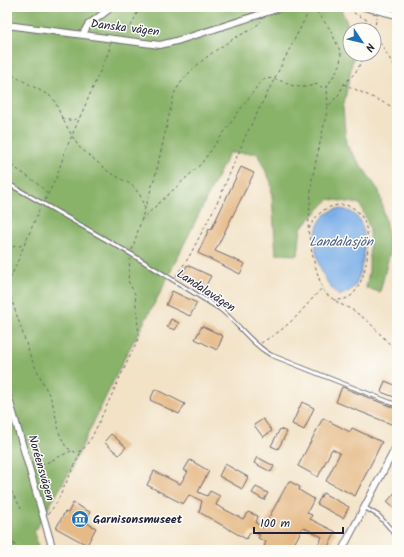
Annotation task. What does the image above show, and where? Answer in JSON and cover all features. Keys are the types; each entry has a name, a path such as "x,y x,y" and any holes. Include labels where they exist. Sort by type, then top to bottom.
{"street":[{"path":"83,34 88,25 112,7"},
{"name":"Danska vägen","path":"7,25 160,45 283,7"},
{"path":"364,7 397,15"},
{"name":"Noréensvägen","path":"7,392 53,550"},
{"path":"342,550 397,445"}],"lane":[{"name":"Landalavägen","path":"7,183 131,254 220,309 233,319 257,345 271,355 397,405"},
{"path":"364,507 379,516 397,536"}],"path":[{"path":"8,291 10,279 56,178 80,116 109,51 111,39 131,26 140,7"},
{"path":"173,280 189,257 219,199 233,162 311,7"},
{"path":"313,7 330,29 341,54 340,66 327,87 328,107 312,179 308,230 313,259 322,288 333,300 368,321 397,352"},
{"path":"343,7 368,22"},
{"path":"376,22 379,11"},
{"path":"44,519 56,504 82,451 92,437 139,337 135,294 128,281 131,254 144,207 156,173 174,94 180,82 230,40 260,23 267,12"},
{"path":"382,45 397,72"},
{"path":"328,107 361,62"},
{"path":"7,72 50,96 55,101 72,137 92,160 132,185 140,195 144,207"},
{"path":"141,221 201,164 261,81 267,78 274,78 300,87 318,84 327,87"},
{"path":"344,84 397,109"},
{"path":"62,118 76,120 80,116"},
{"path":"7,162 41,185 48,194"},
{"path":"308,230 321,211 327,207 342,205 347,205 359,211 368,228 367,253 360,280 353,294 341,300 333,300"},
{"path":"7,247 20,246 26,242"},
{"path":"7,286 31,358 52,402 60,435 66,447 74,452 82,451"},
{"path":"257,345 280,331 322,288"},
{"path":"30,471 71,450"},
{"path":"7,466 9,474 7,487 21,508"},
{"path":"7,533 18,550"}],"green space":[{"path":"7,7 340,7 347,22 342,22 342,62 352,62 343,108 346,144 379,191 391,248 380,292 366,288 369,272 370,229 360,204 329,199 301,228 298,255 276,254 271,182 257,153 229,153 159,295 126,355 69,473 34,532 39,550 7,550"}],"water":[{"name":"Landalasjön","path":"337,209 347,210 354,214 359,219 364,234 363,260 355,286 351,290 339,296 331,288 324,276 316,250 316,236 319,224 326,215"}],"building":[{"path":"241,167 254,173 215,251 245,264 240,274 198,253 209,229 211,230"},
{"path":"187,265 211,276 204,289 181,278"},
{"path":"172,291 197,303 190,316 166,305"},
{"path":"171,319 179,323 175,330 167,327"},
{"path":"202,326 223,336 217,350 195,339"},
{"path":"385,381 397,386 397,398 381,392"},
{"path":"342,387 397,409 396,426 336,402"},
{"path":"155,389 185,404 179,414 150,400"},
{"path":"302,402 314,408 304,430 292,424"},
{"path":"323,418 350,432 352,428 382,442 355,496 326,481 340,453 332,449 318,477 298,466"},
{"path":"263,419 272,431 263,437 254,425"},
{"path":"280,429 287,432 278,449 271,446"},
{"path":"111,434 126,447 119,455 104,442"},
{"path":"257,457 274,466 271,472 254,463"},
{"path":"190,460 209,471 198,492 207,496 210,491 220,496 216,505 243,519 248,512 258,516 256,523 263,528 289,481 300,487 299,490 314,499 307,513 312,515 310,519 336,532 326,550 315,550 322,537 303,527 291,550 272,550 264,546 266,542 258,538 260,535 251,532 246,539 199,512 202,501 189,495 183,504 147,485 154,471 180,484 188,472 184,470"},
{"path":"225,464 248,477 242,489 219,476"},
{"path":"256,487 268,493 264,500 252,493"},
{"path":"397,490 397,511 387,502"},
{"path":"323,493 349,507 343,518 317,504"},
{"path":"73,503 90,512 85,522 96,528 87,545 56,528 65,512 68,513"}],"place":[{"name":"Garnisonsmuseet","path":"80,519"}]}
